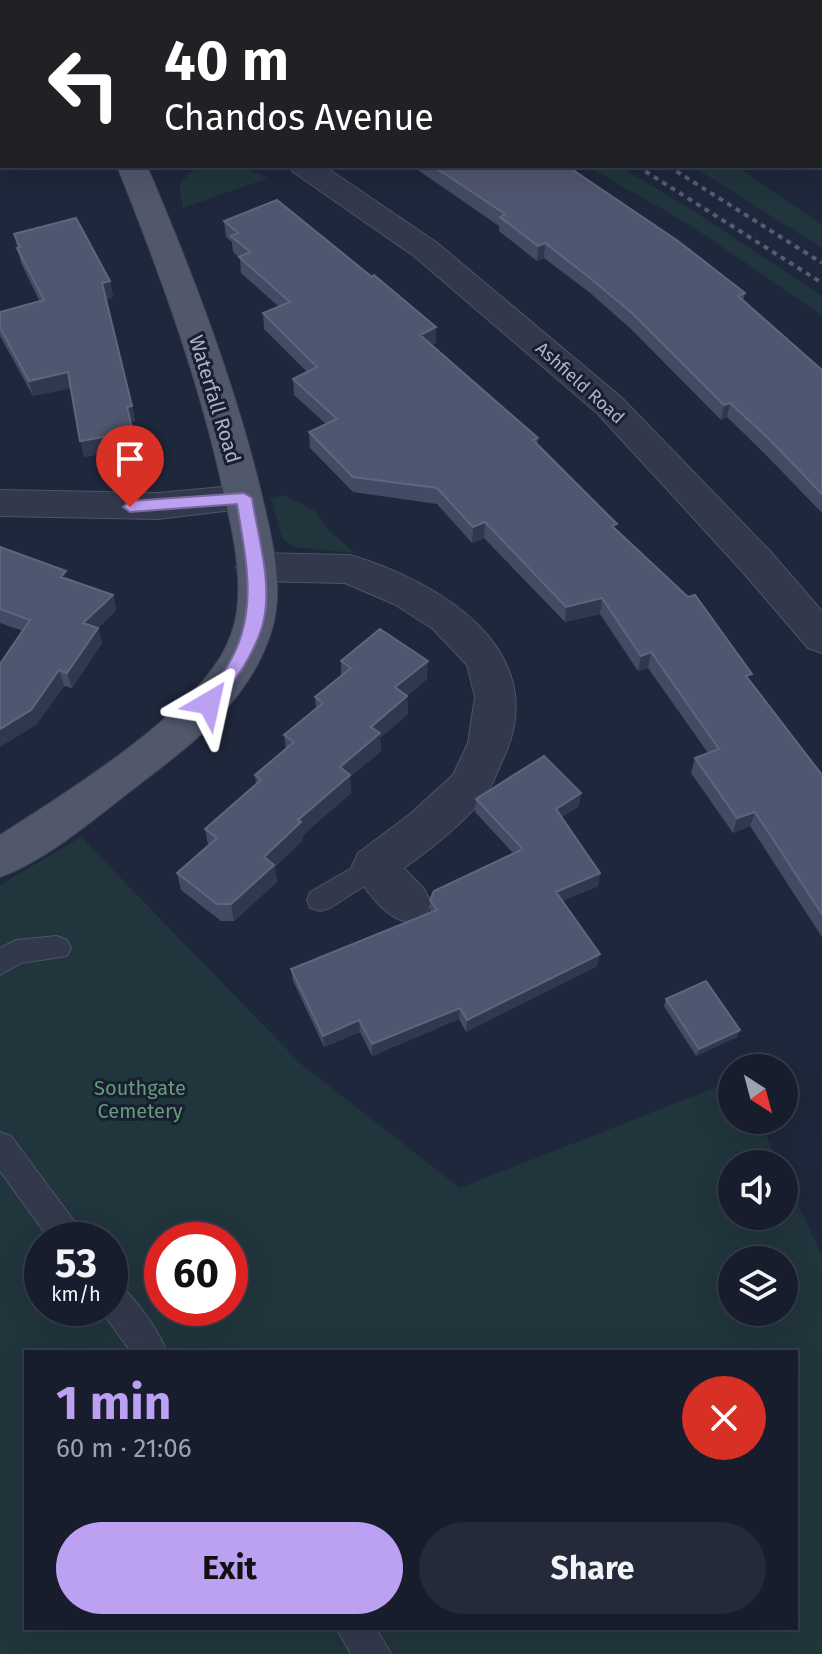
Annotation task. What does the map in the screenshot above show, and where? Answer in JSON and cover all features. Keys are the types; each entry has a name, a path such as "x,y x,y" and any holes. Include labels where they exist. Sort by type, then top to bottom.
{"main road":[{"name":"Waterfall Road","path":"0,858 113,781 209,703 234,669 254,627 257,601 255,567 244,498 221,406 133,168"}],"street":[{"name":"Ashfield Road","path":"307,168 425,249 610,406 755,560 822,638"},
{"path":"0,503 144,506 244,498"},
{"path":"255,567 350,569 421,602 447,619 485,659 496,697 489,743 469,786 425,828 374,866 408,903"}],"lane":[{"path":"320,900 374,866"},
{"path":"0,963 16,952 57,948"},
{"path":"0,1146 56,1222"},
{"path":"128,1321 150,1350"},
{"path":"355,1630 373,1654"}],"green space":[{"path":"203,168 228,168 249,170 268,178 183,208 179,185 189,173"},
{"path":"590,168 622,168 692,210 822,296 822,315 690,225"},
{"path":"695,168 739,168 822,225 822,248"},
{"path":"284,495 315,511 328,530 355,553 294,547 282,538 271,498"},
{"name":"Southgate Cemetery","path":"81,837 301,1064 460,1188 718,1087 718,1134 765,1134 773,1150 718,1150 718,1230 798,1230 798,1204 822,1256 822,1654 0,1654 0,885"}],"building":[{"path":"436,168 570,168 678,241 745,293 738,296 822,370 822,494 770,440 730,403 724,405 633,314 545,243 538,246 500,217 505,214"},
{"path":"277,200 436,327 420,335 538,438 533,440 617,524 612,526 688,597 695,595 752,674 746,676 822,775 822,914 755,812 737,818 695,758 719,749 651,652 641,656 602,598 566,607 485,522 473,527 437,488 353,477 309,432 337,419 293,379 317,367 263,313 290,302 239,257 250,252 231,236 238,233 224,221"},
{"path":"76,218 110,281 102,283 132,406 127,407 133,432 80,441 68,372 29,381 0,328 0,312 44,300 17,248 20,247 14,234"},
{"path":"0,547 66,571 61,577 113,595 83,623 98,628 67,673 59,670 31,710 0,729 0,664 30,620 0,609"},
{"path":"380,629 428,661 395,687 407,696 371,727 380,733 340,767 350,775 298,820 301,822 264,857 274,865 231,904 217,904 177,873 217,838 205,829 261,780 255,775 294,742 284,735 323,703 315,697 351,668 341,661"},
{"path":"544,756 581,793 556,809 600,873 556,892 600,954 467,1020 460,1008 372,1044 359,1020 323,1036 291,969 437,910 430,900 434,891 523,849 476,799"},
{"path":"706,981 740,1030 699,1049 666,999"}],"railway":[{"path":"640,168 822,283"},
{"path":"671,168 822,263"}],"route":[{"path":"130,507 244,498 255,567 257,601 254,627 234,669 209,703"}]}
